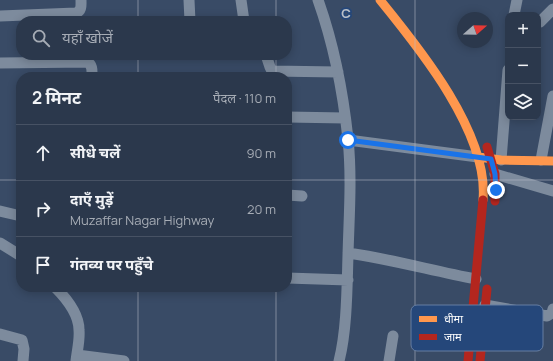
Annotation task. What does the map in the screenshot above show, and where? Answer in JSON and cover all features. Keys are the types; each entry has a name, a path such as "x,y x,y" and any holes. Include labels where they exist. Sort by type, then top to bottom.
{"main road":[{"path":"380,0 422,51 440,79 457,109 478,157 484,176 473,305"},
{"path":"485,140 496,159 494,213"},
{"path":"478,157 553,161"},
{"path":"485,304 487,282"},
{"path":"468,361 469,351"},
{"path":"480,361 481,351"}],"street":[{"path":"0,16 76,14 81,10 81,0"},
{"path":"189,0 190,16"},
{"path":"241,0 243,16"},
{"path":"318,0 338,72 348,140 350,192 348,280 339,361"},
{"path":"514,12 516,0"},
{"path":"541,21 553,9"},
{"path":"268,60 272,71 338,72"},
{"path":"0,63 88,62 92,67 92,72"},
{"path":"496,159 506,84"},
{"path":"542,160 553,96"},
{"path":"292,117 345,118"},
{"path":"348,140 478,157"},
{"path":"495,174 553,191"},
{"path":"292,195 302,196"},
{"path":"0,211 16,215"},
{"path":"0,243 16,253"},
{"path":"348,253 376,257 430,270 476,278"},
{"path":"292,278 348,280"},
{"path":"61,292 72,308 79,325 80,332 77,358 124,361"},
{"path":"485,304 490,305"},
{"path":"543,315 547,316 552,313 553,309"},
{"path":"0,334 22,340 24,349 23,361"},
{"path":"389,361 393,336"}],"traffic: slow":[{"path":"380,0 432,67 464,121 475,148 482,174 483,200"},
{"path":"478,157 501,160 553,161"}],"traffic: jam":[{"path":"487,147 495,174 495,201"},
{"path":"473,305 483,200"},
{"path":"485,305 487,289"},
{"path":"468,361 469,351"},
{"path":"480,361 481,351"}],"route":[{"path":"348,140 491,159 495,174 496,190"}]}
